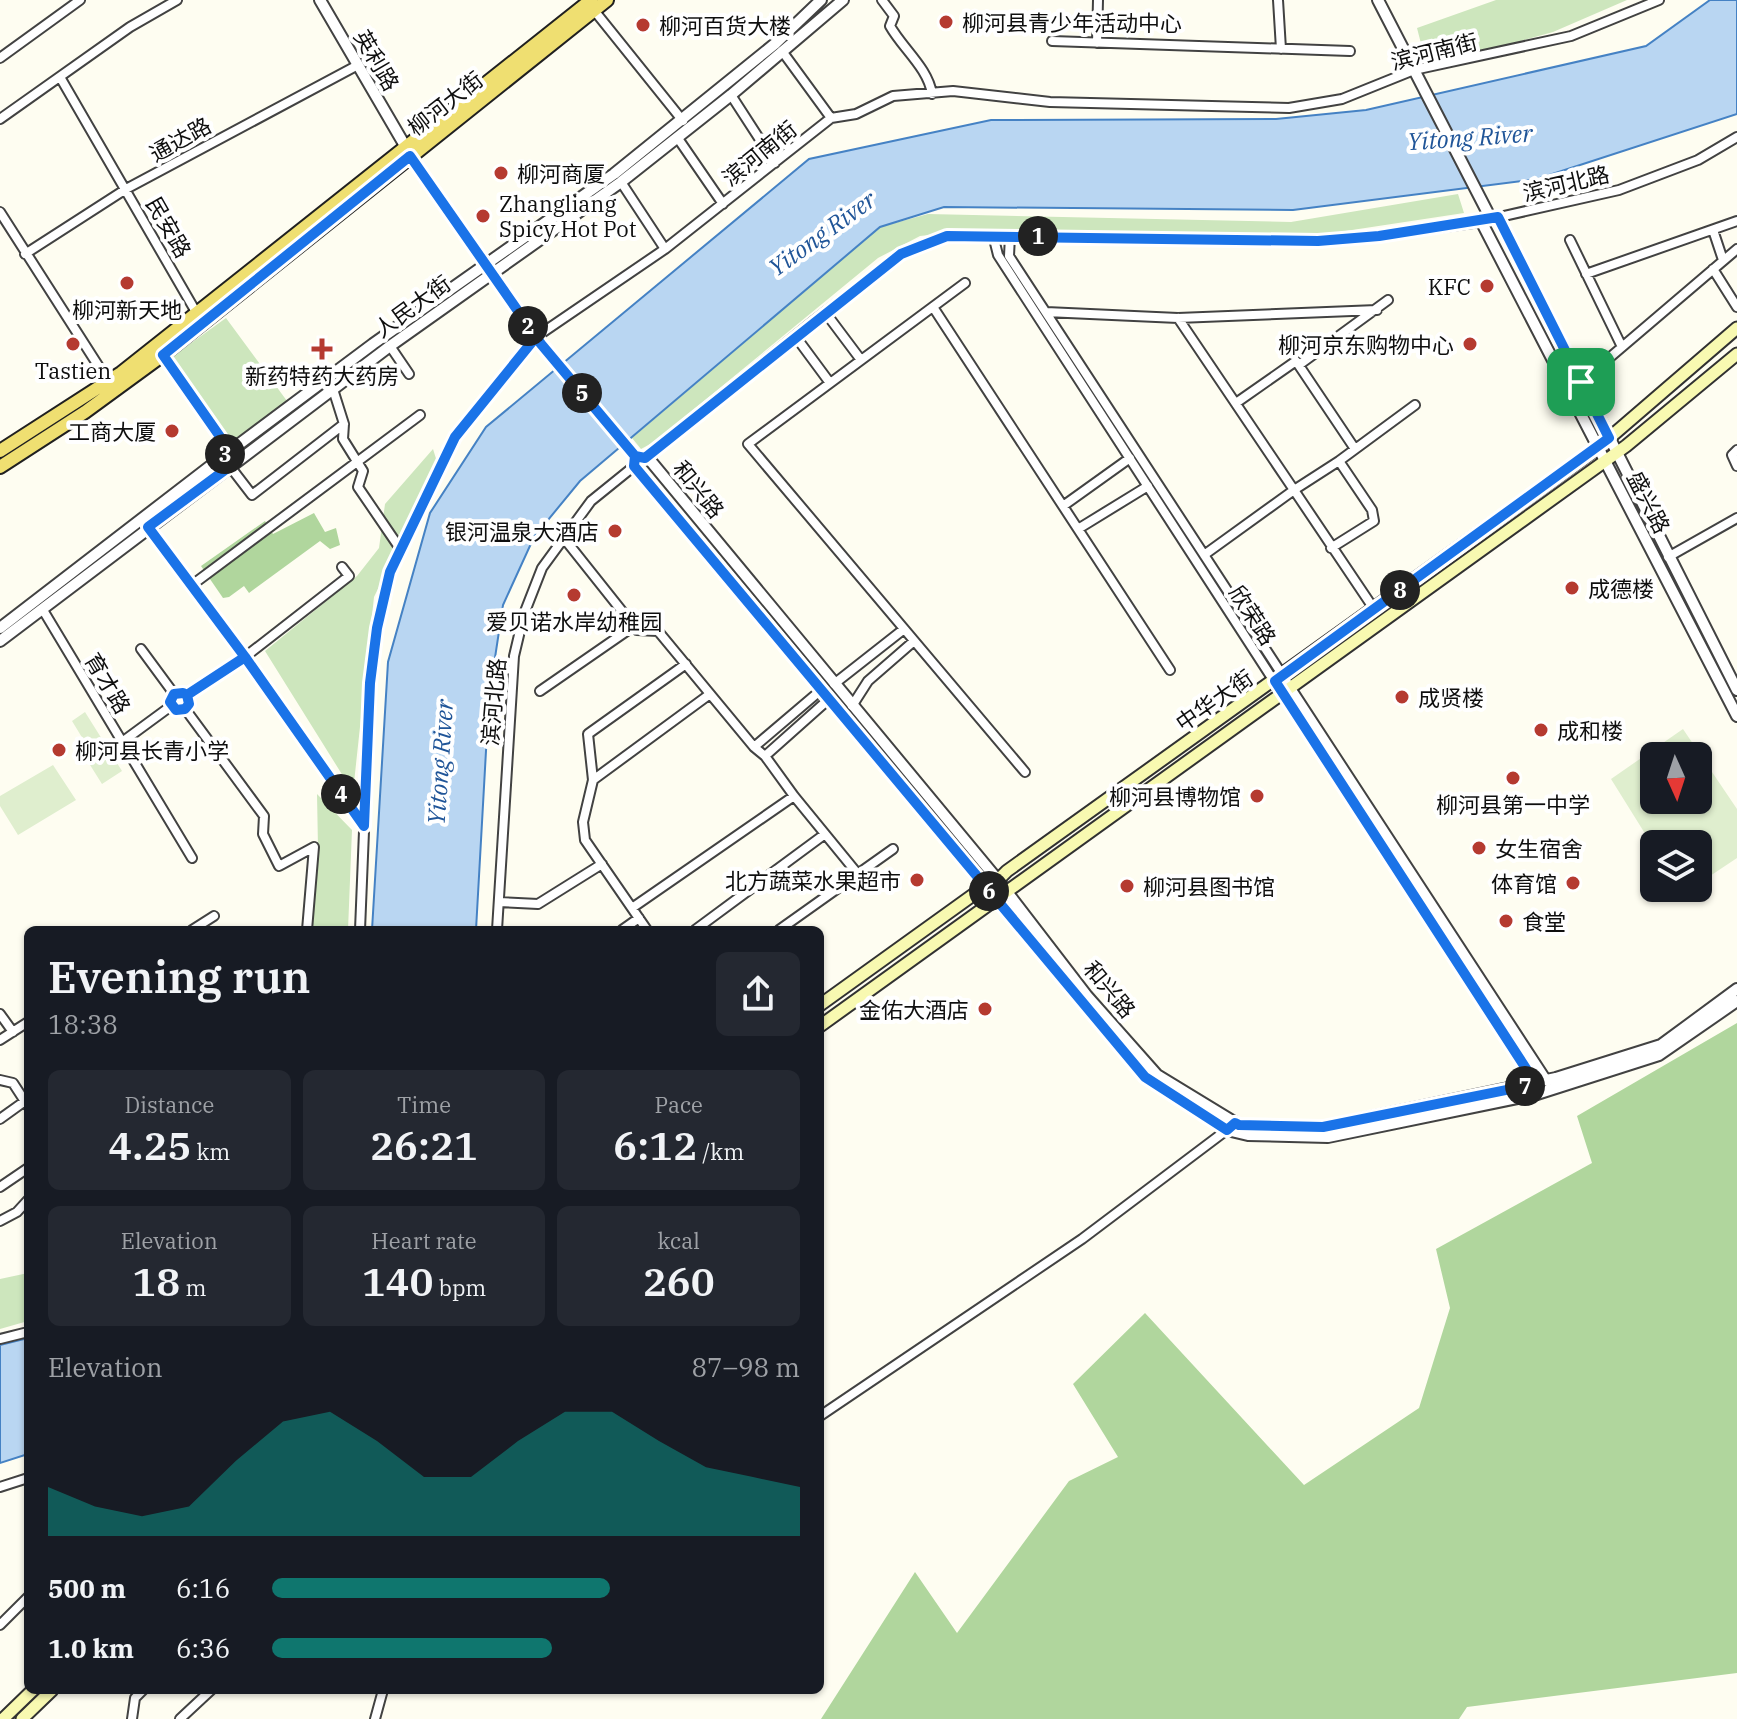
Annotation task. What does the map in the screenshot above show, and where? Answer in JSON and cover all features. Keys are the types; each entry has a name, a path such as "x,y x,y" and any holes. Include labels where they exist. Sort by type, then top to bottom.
{"main road":[{"name":"柳河大街","path":"0,467 85,412 163,355 590,3 607,0"},
{"name":"柳河大街","path":"0,451 108,381 407,152"},
{"name":"中华大街","path":"824,1023 1282,684 1374,609 1598,447 1737,328"},
{"name":"中华大街","path":"824,1002 973,895 986,889 1616,453 1737,354"},
{"path":"3,1719 29,1694"},
{"path":"22,1719 48,1694"}],"street":[{"path":"0,58 80,0"},
{"path":"0,119 130,27 177,0"},
{"name":"英利路","path":"320,0 407,152 489,271 539,340 638,460"},
{"name":"人民大街","path":"0,628 226,453 390,346 489,271 683,121 776,43 821,0"},
{"name":"人民大街","path":"0,641 229,467 330,384 621,182 731,95 843,0"},
{"path":"882,0 894,16 890,26 930,80 932,94"},
{"path":"1097,43 1098,0"},
{"path":"1278,0 1281,49"},
{"path":"1378,0 1490,219"},
{"path":"1628,0 1632,10"},
{"name":"滨河南街","path":"360,926 370,683 377,628 390,572 455,437 539,340 665,249 831,118 856,114 893,96 953,91 1050,102 1289,108 1342,99 1414,70 1571,36 1659,0"},
{"path":"590,3 683,121"},
{"path":"1052,41 1350,51"},
{"path":"782,51 831,118"},
{"name":"通达路","path":"25,254 126,189 358,65"},
{"name":"民安路","path":"60,77 196,312"},
{"path":"731,95 775,163"},
{"path":"677,137 723,204"},
{"name":"滨河北路","path":"497,926 514,656 524,614 542,568 591,501 638,460 901,254 947,236 1318,241 1379,236 1490,219 1619,190 1698,160 1737,137"},
{"path":"621,182 665,249"},
{"path":"0,212 3,223 108,381"},
{"name":"盛兴路","path":"1490,219 1581,382 1737,690"},
{"name":"盛兴路","path":"1490,219 1598,447 1737,716"},
{"path":"1586,274 1737,221"},
{"path":"1713,230 1723,260"},
{"name":"欣荣路","path":"993,235 998,255 1148,486 1282,684 1542,1087"},
{"name":"欣荣路","path":"1010,236 1009,256 1204,555 1282,684"},
{"path":"1570,240 1622,347"},
{"path":"1581,382 1737,249"},
{"path":"1713,269 1737,307"},
{"path":"965,283 748,444 1025,772"},
{"path":"1299,365 1388,300"},
{"path":"933,307 1170,670"},
{"path":"1046,312 1178,318 1377,310"},
{"path":"825,312 861,360"},
{"path":"1178,318 1374,609"},
{"path":"796,337 830,383"},
{"path":"390,346 409,374"},
{"path":"163,355 226,453 229,467 252,495 344,424"},
{"path":"1236,403 1296,361 1355,449"},
{"path":"330,384 344,424 343,439 363,471 358,487 399,547"},
{"path":"1204,555 1415,405"},
{"path":"192,585 420,415"},
{"path":"1737,450 1732,455 1737,466"},
{"path":"1063,506 1130,458"},
{"name":"和兴路","path":"638,460 834,684 997,879 1000,895 1145,1077 1231,1126 1323,1127 1542,1087 1659,1055 1737,1001"},
{"name":"和兴路","path":"638,460 986,889 1000,895"},
{"path":"1331,548 1374,521 1372,510 1339,461"},
{"path":"1078,529 1148,486"},
{"path":"1668,557 1737,518"},
{"path":"148,527 245,657 364,826"},
{"path":"563,537 637,630 658,631 754,747 765,756 857,873"},
{"path":"187,695 245,657 349,576 342,567"},
{"name":"育才路","path":"43,610 192,858"},
{"path":"540,691 634,626"},
{"path":"834,684 904,629"},
{"path":"852,706 868,681 914,641"},
{"path":"141,649 264,816 263,834 279,866 314,847 307,926"},
{"path":"644,926 585,840 583,822 593,780 588,734 686,664"},
{"path":"174,694 187,695 189,704 185,709 179,711 171,706 170,699 174,694"},
{"path":"593,780 710,694"},
{"path":"754,747 825,694"},
{"path":"765,756 825,694"},
{"path":"122,742 171,706"},
{"path":"632,908 794,796"},
{"path":"700,926 825,834"},
{"path":"784,926 893,849"},
{"path":"499,902 538,904 602,864"},
{"path":"198,926 214,916"},
{"path":"628,926 639,918"},
{"name":"和兴路","path":"1542,1087 1661,1045 1737,989"},
{"path":"0,1014 13,1032"},
{"path":"0,1040 24,1025"},
{"path":"0,1080 13,1083 24,1100"},
{"path":"0,1119 24,1104"},
{"path":"824,1413 1082,1239 1231,1126"},
{"path":"0,1187 24,1171"},
{"path":"0,1221 24,1204"},
{"path":"0,1339 24,1333"},
{"path":"0,1487 24,1479"},
{"path":"0,1625 24,1601"},
{"path":"132,1719 135,1698 139,1694"},
{"path":"180,1719 207,1694"},
{"path":"375,1719 382,1694"}],"green space":[{"path":"1496,0 1627,0 1553,32 1427,67 1417,28"},
{"path":"1458,194 1464,213 1306,237 957,232 920,236 878,258 654,442 641,449 632,438 880,227 928,214 1291,222"},
{"path":"226,318 287,401 230,443 169,359"},
{"path":"433,449 438,465 374,597 353,792 265,651 357,576 379,548 385,504"},
{"path":"314,513 325,532 336,528 340,545 330,549 320,541 249,593 244,586 223,598 201,566 265,521 273,534"},
{"path":"85,712 122,771 102,784 80,749 86,744 72,721"},
{"path":"1683,729 1692,742 1664,742"},
{"path":"1640,759 1640,814 1712,814 1712,772 1737,809 1737,858 1712,875 1712,830 1643,830 1611,779"},
{"path":"53,765 76,800 18,835 0,806 0,796"},
{"path":"317,794 352,830 348,926 310,926 318,848"},
{"path":"1737,1023 1737,1673 1467,1707 1459,1719 821,1719 915,1572 957,1633 1069,1481 1118,1457 1073,1384 1145,1313 1304,1485 1419,1408 1450,1308 1436,1249 1592,1163 1577,1116"},
{"path":"24,1274 24,1322 0,1329 0,1279"}],"water":[{"name":"Yitong River","path":"1710,0 1737,0 1737,114 1537,179 1293,210 944,207 880,227 580,481 534,537 503,605 489,697 476,926 372,926 388,662 430,513 486,427 809,159 991,120 1276,119 1366,110 1646,46"},
{"path":"24,1339 24,1455 0,1463 0,1345"}],"place":[{"name":"柳河县青少年活动中心","path":"946,22"},
{"name":"柳河百货大楼","path":"643,25"},
{"name":"柳河商厦","path":"501,173"},
{"name":"Zhangliang Spicy Hot Pot","path":"483,216"},
{"name":"柳河新天地","path":"127,283"},
{"name":"KFC","path":"1487,286"},
{"name":"Tastien","path":"73,344"},
{"name":"柳河京东购物中心","path":"1470,344"},
{"name":"新药特药大药房","path":"322,349"},
{"name":"工商大厦","path":"172,431"},
{"name":"银河温泉大酒店","path":"615,531"},
{"name":"成德楼","path":"1572,588"},
{"name":"爱贝诺水岸幼稚园","path":"574,595"},
{"name":"成贤楼","path":"1402,697"},
{"name":"成和楼","path":"1541,730"},
{"name":"柳河县长青小学","path":"59,750"},
{"name":"柳河县第一中学","path":"1513,778"},
{"name":"柳河县博物馆","path":"1257,796"},
{"name":"女生宿舍","path":"1479,848"},
{"name":"北方蔬菜水果超市","path":"917,880"},
{"name":"体育馆","path":"1573,883"},
{"name":"柳河县图书馆","path":"1127,886"},
{"name":"食堂","path":"1506,921"},
{"name":"金佑大酒店","path":"985,1009"}],"route":[{"path":"1581,382 1498,217 1379,236 1318,241 947,236 901,254 645,458 635,456 541,344 410,156 163,355 230,451 222,456 229,467 148,527 245,657 187,695 189,704 182,711 173,709 170,702 174,694 187,695 245,657 364,826 370,683 377,628 390,572 455,437 536,337 541,344 588,400 635,456 634,466 1145,1077 1227,1130 1235,1123 1323,1127 1536,1084 1275,681 1609,438 1581,382"}]}
